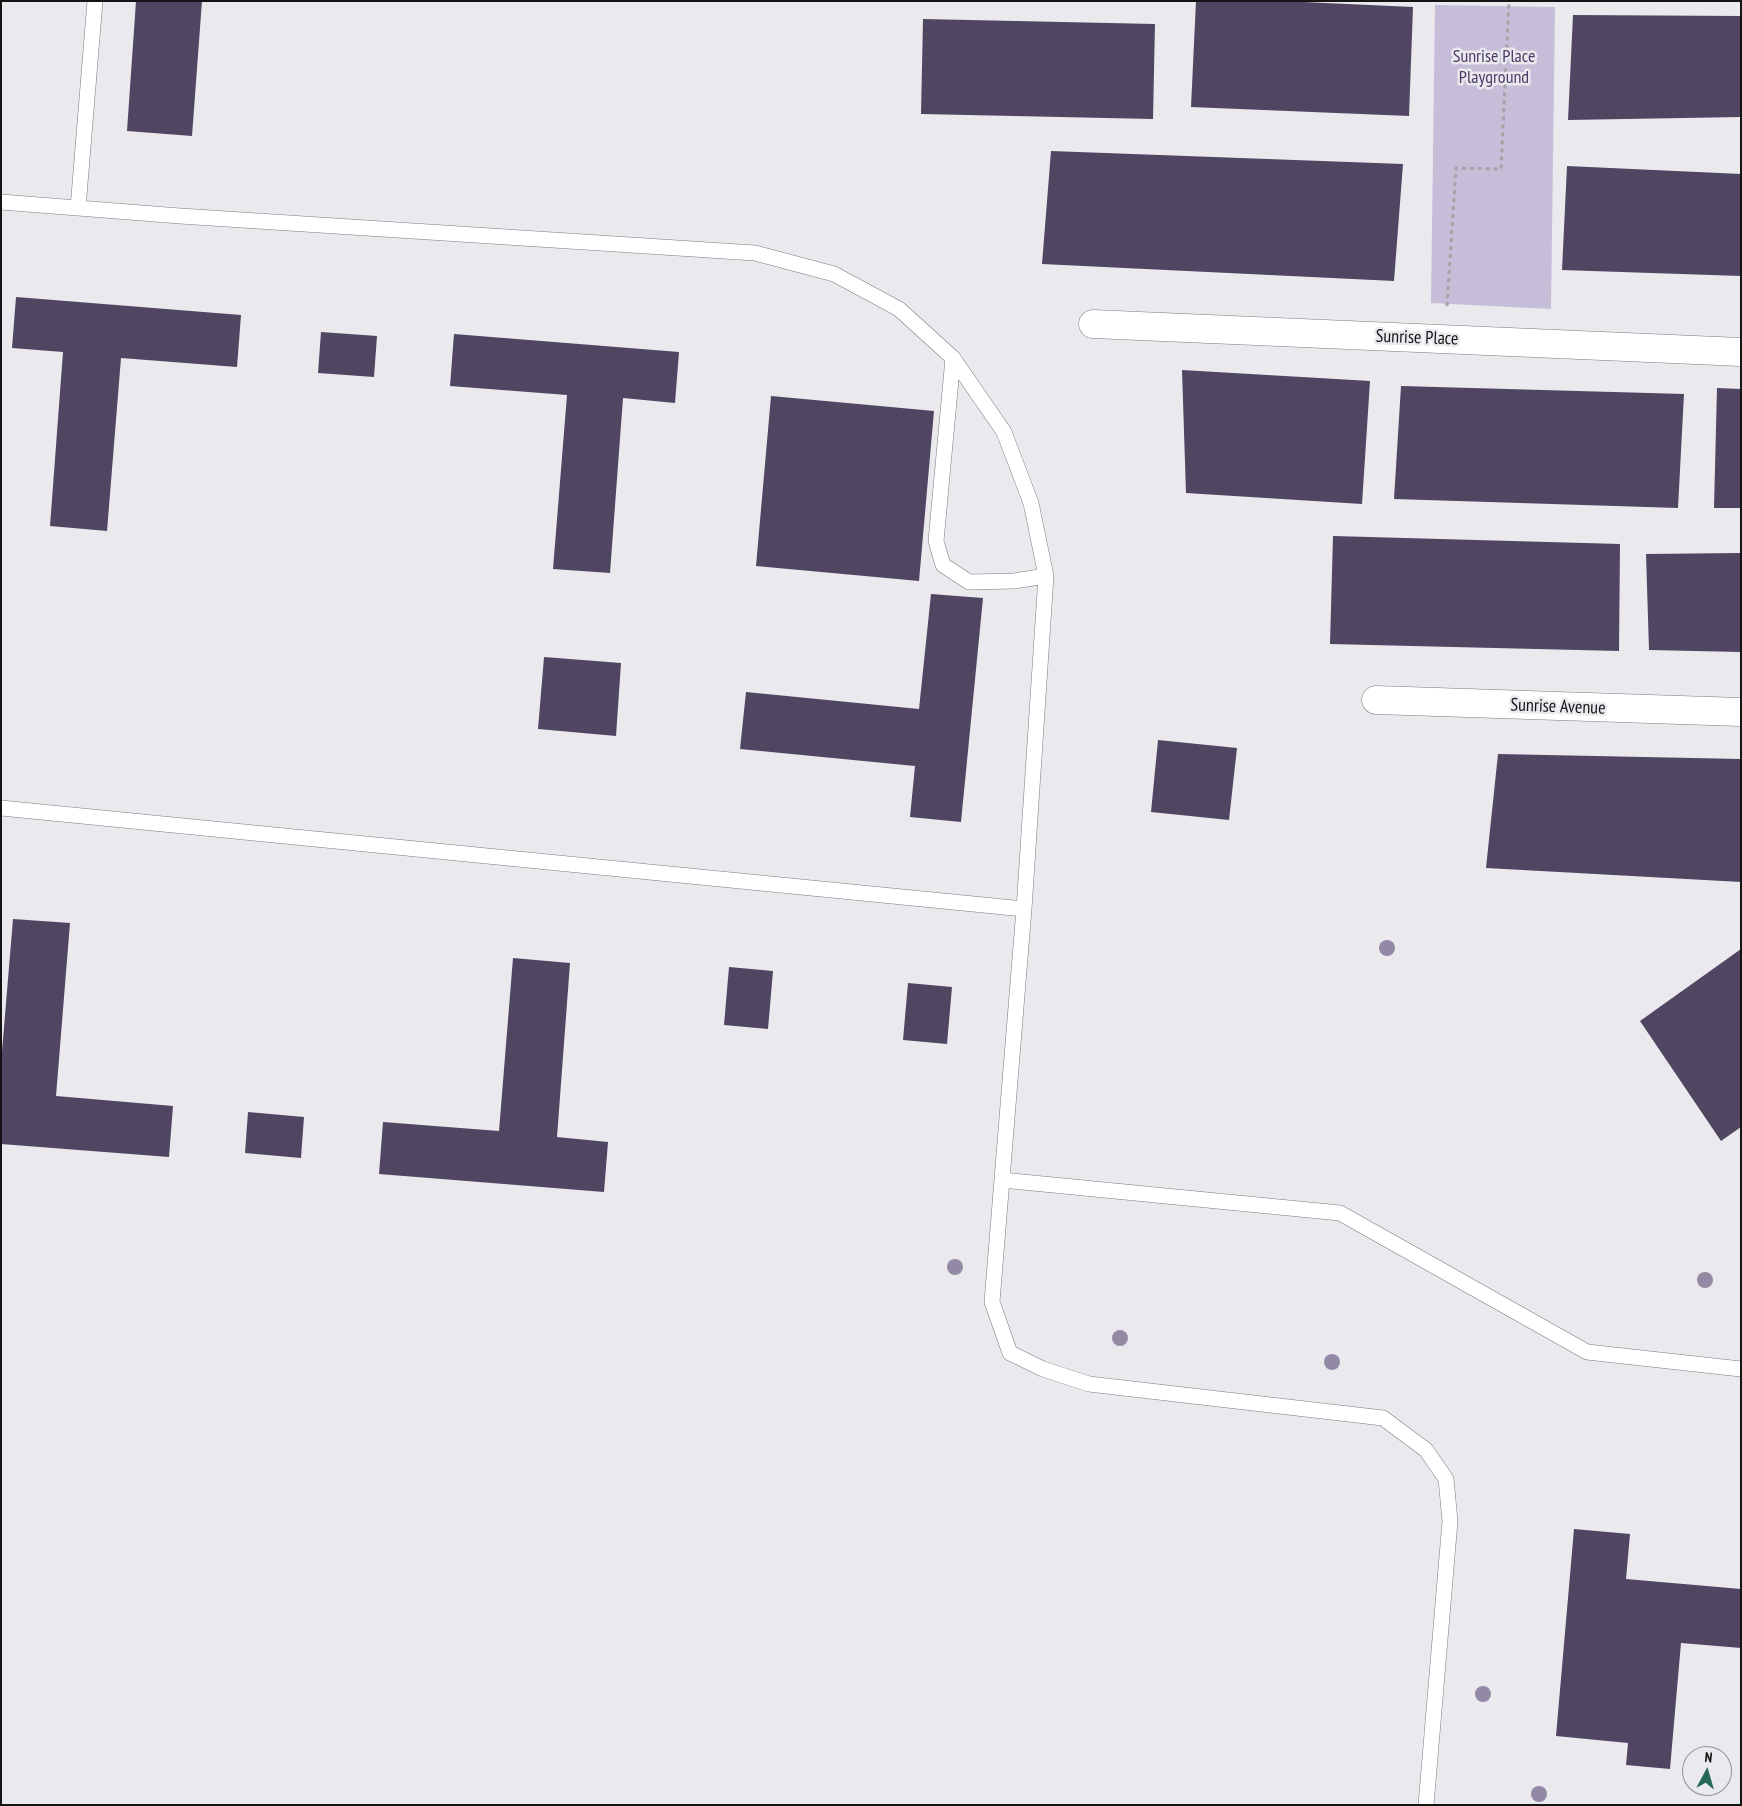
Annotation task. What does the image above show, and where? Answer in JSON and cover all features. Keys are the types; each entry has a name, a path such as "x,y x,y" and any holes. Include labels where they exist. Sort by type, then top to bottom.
{"street":[{"name":"Sunrise Place","path":"1093,324 1741,352"},
{"name":"Sunrise Avenue","path":"1376,700 1741,712"}],"lane":[{"path":"78,208 95,1"},
{"path":"1,202 180,216 755,253 834,274 899,309 953,358 1004,432 1031,503 1046,576 1024,909 992,1302 1010,1353 1043,1369 1089,1384 1383,1418 1426,1450 1446,1479 1450,1521 1426,1805"},
{"path":"953,358 936,540 943,565 969,582 1014,581 1046,576"},
{"path":"1,808 1024,909"},
{"path":"1002,1180 1340,1213 1587,1352 1741,1369"}],"path":[{"path":"1447,311 1456,168 1501,170 1509,1"}],"green space":[{"name":"Sunrise Place Playground","path":"1435,5 1555,7 1551,309 1431,303"}],"building":[{"path":"136,1 202,1 192,136 127,131"},
{"path":"1196,1 1282,1 1413,7 1409,116 1191,107"},
{"path":"1573,15 1741,16 1741,117 1568,120"},
{"path":"923,19 1155,24 1153,119 921,114"},
{"path":"1051,151 1403,164 1394,281 1042,264"},
{"path":"1567,166 1741,174 1741,276 1562,270"},
{"path":"16,297 241,315 237,367 121,358 107,531 50,526 63,352 12,348"},
{"path":"321,332 377,336 374,377 318,373"},
{"path":"454,334 679,352 675,403 623,398 610,573 553,569 567,395 450,386"},
{"path":"1182,370 1370,381 1362,504 1186,493"},
{"path":"1401,386 1684,394 1678,508 1394,499"},
{"path":"1717,388 1741,389 1741,508 1714,508"},
{"path":"771,396 934,411 919,581 756,566"},
{"path":"1333,536 1620,544 1619,651 1330,644"},
{"path":"1741,553 1741,652 1649,650 1646,554"},
{"path":"931,594 983,598 961,822 910,817 915,766 740,749 746,692 919,709"},
{"path":"544,657 621,663 616,736 538,729"},
{"path":"1158,740 1237,748 1229,820 1151,812"},
{"path":"1498,754 1741,759 1741,882 1486,868"},
{"path":"13,919 70,923 56,1096 173,1106 169,1157 1,1144 1,1063"},
{"path":"1741,949 1741,1127 1721,1141 1640,1021"},
{"path":"513,958 570,963 557,1137 608,1142 604,1192 379,1174 383,1122 499,1131"},
{"path":"729,967 773,971 768,1029 724,1025"},
{"path":"908,983 952,987 947,1044 903,1040"},
{"path":"248,1112 304,1117 301,1158 245,1153"},
{"path":"1574,1529 1630,1534 1626,1579 1741,1589 1741,1648 1681,1643 1670,1769 1626,1765 1628,1743 1556,1736"}]}
